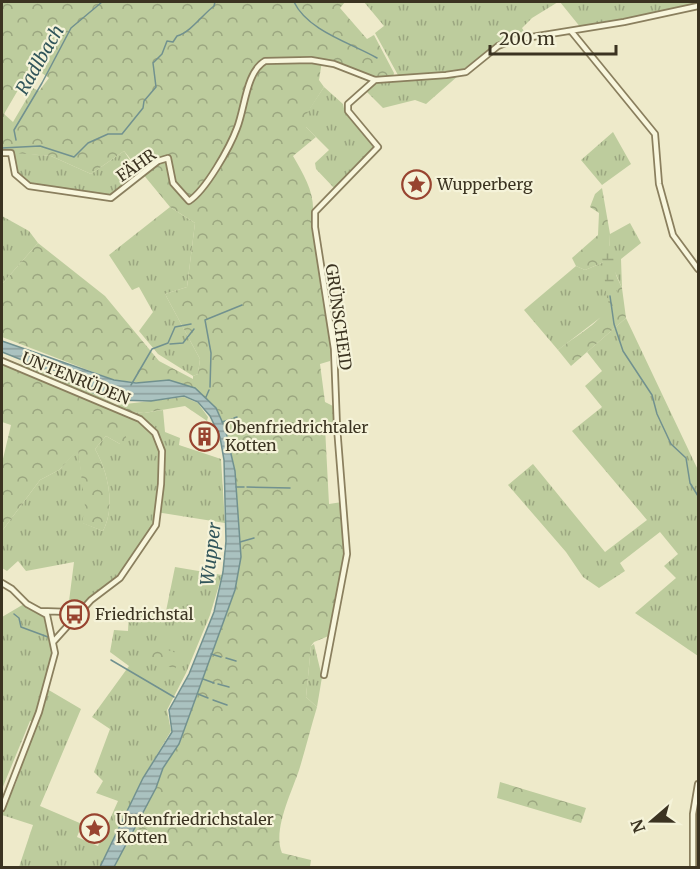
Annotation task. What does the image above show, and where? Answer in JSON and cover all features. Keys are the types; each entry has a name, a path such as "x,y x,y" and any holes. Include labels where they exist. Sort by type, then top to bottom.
{"street":[{"path":"375,80 466,72 498,46 513,39 571,31 699,6"},
{"path":"571,31 655,134 659,184 673,236 699,269"},
{"name":"FÄHR","path":"2,153 10,153 15,174 29,186 111,198 158,161 168,158 173,183 189,201 213,173 237,129 257,68 266,61 312,60 334,64 375,80"},
{"name":"GRÜNSCHEID","path":"324,675 345,573 346,543 337,427 334,349 315,227 315,212 378,147 348,111 348,104 375,80"},
{"name":"UNTENRÜDEN","path":"2,361 140,419 155,433 162,462 159,508 154,529 118,580 82,610"},
{"path":"2,583 27,604 47,616 55,653 41,705 2,808"},
{"path":"40,611 82,610"},
{"path":"54,641 82,610"},
{"path":"693,867 693,814 699,784"}],"green space":[{"path":"2,2 345,2 340,8 367,39 374,35 394,73 393,77 374,77 322,61 319,80 324,87 306,115 306,127 316,137 293,156 306,179 313,203 312,221 331,337 330,361 320,364 325,402 335,407 335,426 325,427 329,504 342,502 346,554 331,635 314,642 311,646 306,697 317,707 300,767 281,821 282,853 311,860 310,867 114,867 156,788 163,768 179,744 235,590 241,557 235,471 225,428 216,408 195,388 114,380 2,337 2,284 38,243 105,296 159,361 193,379 193,376 198,374 200,359 165,294 187,287 195,223 170,207 124,151 91,174 51,156 2,152","holes":["32,66 49,78 39,91 33,88 13,122 4,114"]},
{"path":"364,2 558,2 532,18 522,28 527,36 501,44 465,68 441,75 399,77 375,33 384,26"},
{"path":"560,2 698,2 698,4 581,28"},
{"path":"459,75 426,104 415,100 383,108 365,90 374,82"},
{"path":"324,87 343,104 345,113 375,146 334,188 316,169 315,163 329,150 306,127 306,114"},
{"path":"613,132 631,164 602,185 581,160"},
{"path":"124,151 139,174 110,196 31,185 17,174 11,152 51,156 91,174"},
{"path":"602,188 610,234 609,260 585,270 576,266 572,258 598,235 599,213 590,207 595,194"},
{"path":"170,207 195,223 187,287 165,294 200,359 198,374 193,376 158,354 139,331 153,312 139,287 132,290 109,255"},
{"path":"2,216 29,231 38,243 2,284"},
{"path":"630,223 641,243 621,259 622,288 615,272 612,296 605,314 558,350 524,310 576,266 585,270 609,260 610,234"},
{"path":"606,243 612,248 618,288 613,299 607,298 601,248"},
{"path":"613,269 622,288 626,318 571,366 558,350 592,325 605,310 612,286"},
{"path":"626,318 698,470 698,656 635,613 676,578 664,566 678,554 660,532 620,563 625,571 599,588 583,577 566,552 508,485 533,464 605,552 647,520 572,431 602,407 585,386 602,371 587,352"},
{"path":"2,358 65,379 117,405 184,397 198,403 208,417 207,421 185,406 144,413 121,411 127,442 120,444 106,436 95,449 104,468 109,489 109,511 103,531 82,523 85,506 78,450 59,470 40,480 2,531 2,463 11,425 2,422"},
{"path":"163,410 165,432 180,438 179,445 221,459 225,523 156,512 144,539 121,571 93,598 80,606 68,609 74,562 26,571 18,561 7,571 2,568 2,531 40,480 59,470 78,449 86,506 83,523 103,531 109,511 109,489 104,468 95,449 106,436 120,444 121,411 144,413"},
{"path":"175,567 222,575 210,615 186,673 167,710 171,731 143,778 100,867 19,867 33,825 2,815 16,783 47,689 81,709 40,806 82,824 77,837 98,846 118,801 96,793 103,781 94,772 110,729 92,717 129,666 110,652 114,630 128,631 129,611 165,616"},
{"path":"24,604 44,617 52,654 34,721 30,721 2,789 2,617"},
{"path":"150,644 182,655 175,669 145,658"},
{"path":"314,644 322,677 317,707 306,697 311,646"},
{"path":"500,782 586,808 581,823 497,798"}],"water":[{"path":"2,341 114,380 136,383 169,380 195,388 216,408 225,428 235,471 241,557 235,590 179,744 163,768 156,788 114,867 100,867 143,778 172,732 169,710 189,674 214,612 223,572 226,541 224,460 220,437 210,416 198,402 184,396 151,401 116,400 96,394 63,378 56,370 47,370 2,352"}],"waterway":[{"name":"Radlbach","path":"16,140 14,130 71,28 102,2"},
{"path":"2,148 40,146 74,157 88,143 108,134 122,134 156,87 153,63 162,54 167,41 173,42 177,36 192,27 214,6 215,2"},
{"path":"294,2 309,21 320,29 377,58"},
{"path":"610,296 614,324 623,351 652,395 657,414 671,444 686,458 690,483 698,496"},
{"path":"210,387 211,353 205,320 242,305"},
{"path":"131,385 152,349 168,343 175,327 191,324"},
{"path":"170,344 183,343 194,329"},
{"path":"206,397 209,390"},
{"path":"222,422 232,419"},
{"path":"236,487 244,487"},
{"path":"247,487 290,488"},
{"path":"240,542 254,538"},
{"path":"14,614 19,618 21,627 48,637"},
{"path":"211,654 221,657"},
{"path":"226,658 236,661"},
{"path":"111,660 174,697"},
{"path":"203,679 214,683"},
{"path":"218,684 229,687"},
{"path":"198,694 208,698"},
{"path":"213,700 227,705"}],"place":[{"name":"Wupperberg","path":"416,184"},
{"name":"Obenfriedrichtaler Kotten","path":"204,436"},
{"name":"Friedrichstal","path":"74,614"},
{"name":"Untenfriedrichstaler Kotten","path":"95,828"}],"water label":[{"name":"Wupper","path":"211,554"}]}
